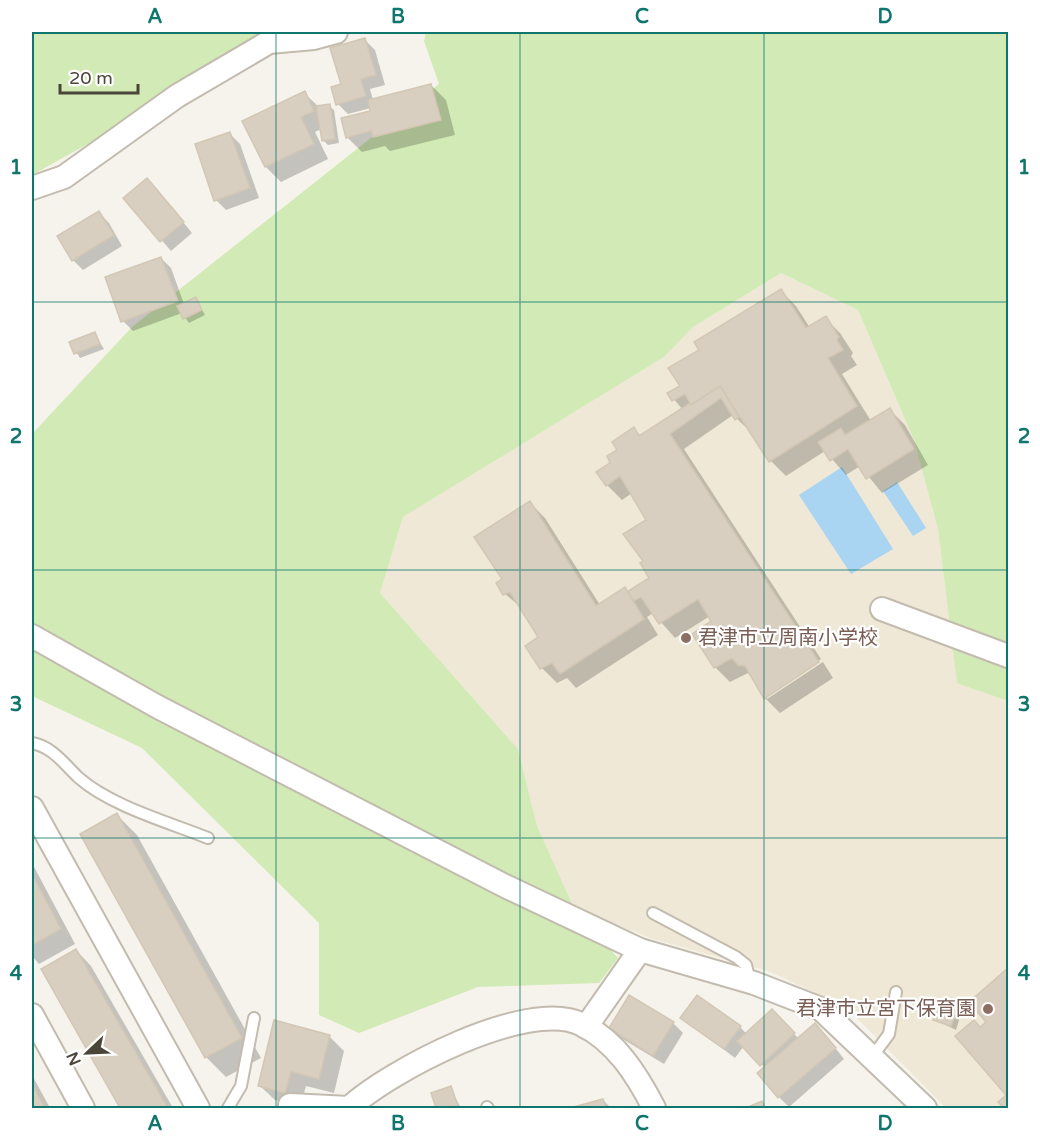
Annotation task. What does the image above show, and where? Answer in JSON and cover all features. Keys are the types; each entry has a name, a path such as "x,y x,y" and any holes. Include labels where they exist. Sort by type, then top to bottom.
{"street":[{"path":"32,188 64,177 177,96 269,42 314,38 336,32"},
{"path":"882,609 1008,656"},
{"path":"32,636 221,740 505,886 640,950 750,981 821,1009 925,1108"},
{"path":"32,808 198,1108"},
{"path":"586,1027 640,950"},
{"path":"32,1015 83,1108"},
{"path":"290,1105 349,1108 409,1065 519,1022 550,1019 579,1023 608,1040 641,1083 654,1108"}],"lane":[{"path":"32,743 59,756 80,778 106,796 208,838"},
{"path":"652,913 736,957 746,965 750,981"},
{"path":"872,1057 889,1034 896,992"},
{"path":"228,1108 241,1086 254,1018"}],"shaded area":[{"name":"君津市立周南小学校","path":"781,273 858,310 914,440 938,529 957,682 1008,701 1008,1108 946,1108 848,1009 771,972 653,939 574,908 537,826 518,749 380,593 403,517 664,357 693,327"}],"green space":[{"path":"32,32 270,32 199,82 32,175"},
{"path":"426,32 1008,32 1008,701 957,683 938,529 914,440 858,310 781,273 693,327 664,357 403,517 380,593 518,749 537,826 574,908 618,958 599,983 478,987 359,1033 319,1015 319,923 142,748 32,696 32,434 132,327 439,84 424,41"}],"water":[{"path":"842,467 893,549 851,574 799,495"},
{"path":"897,482 926,528 913,536 883,491"}],"building":[{"path":"365,38 376,75 361,79 366,96 336,105 331,87 341,84 330,48"},
{"path":"431,84 441,120 373,137 371,131 346,138 341,118 370,111 368,100"},
{"path":"305,91 314,111 301,117 314,144 265,167 242,121"},
{"path":"330,104 335,139 322,141 316,106"},
{"path":"230,132 250,188 214,201 195,144"},
{"path":"147,178 184,222 160,242 123,198"},
{"path":"99,211 114,235 72,261 57,236"},
{"path":"161,257 178,301 121,322 105,277"},
{"path":"781,289 806,328 826,316 839,337 837,340 843,350 828,358 857,406 769,462 720,386 691,405 685,394 672,401 667,393 680,386 668,368 699,350 694,342"},
{"path":"196,297 202,310 183,319 177,306"},
{"path":"95,332 100,344 74,354 69,342"},
{"path":"720,386 739,417 735,420 721,398 670,434 819,662 764,699 745,666 738,665 732,658 714,668 692,634 711,621 698,599 659,624 641,597 633,601 627,592 649,578 640,563 643,561 623,534 646,520 620,476 606,486 596,472 610,463 607,456 617,450 612,442 634,427 639,436"},
{"path":"890,408 914,449 866,479 848,449 830,461 818,442 841,428 845,435"},
{"path":"530,501 596,606 625,587 644,619 560,674 552,663 540,669 525,646 538,637 510,592 503,595 496,583 502,579 474,537"},
{"path":"117,813 242,1038 205,1058 80,834"},
{"path":"32,874 61,929 32,945"},
{"path":"76,949 168,1108 120,1108 41,969"},
{"path":"1008,968 1008,1108 1004,1108 998,1102 1006,1095 955,1036 974,1020 980,1027 986,1022 969,1002"},
{"path":"629,995 674,1022 653,1056 609,1028"},
{"path":"697,995 741,1026 724,1049 680,1018"},
{"path":"938,1004 957,1011 951,1026 933,1020"},
{"path":"772,1009 795,1033 760,1066 737,1041"},
{"path":"274,1020 330,1035 319,1079 291,1072 285,1093 258,1086"},
{"path":"815,1023 836,1048 778,1098 757,1073"},
{"path":"32,1084 45,1108 32,1108"},
{"path":"451,1086 458,1106 436,1108 431,1093"},
{"path":"603,1099 606,1108 570,1108"},
{"path":"762,1101 765,1108 746,1108"}],"place":[{"name":"君津市立周南小学校","path":"686,638"},
{"name":"君津市立宮下保育園","path":"988,1009"}]}
